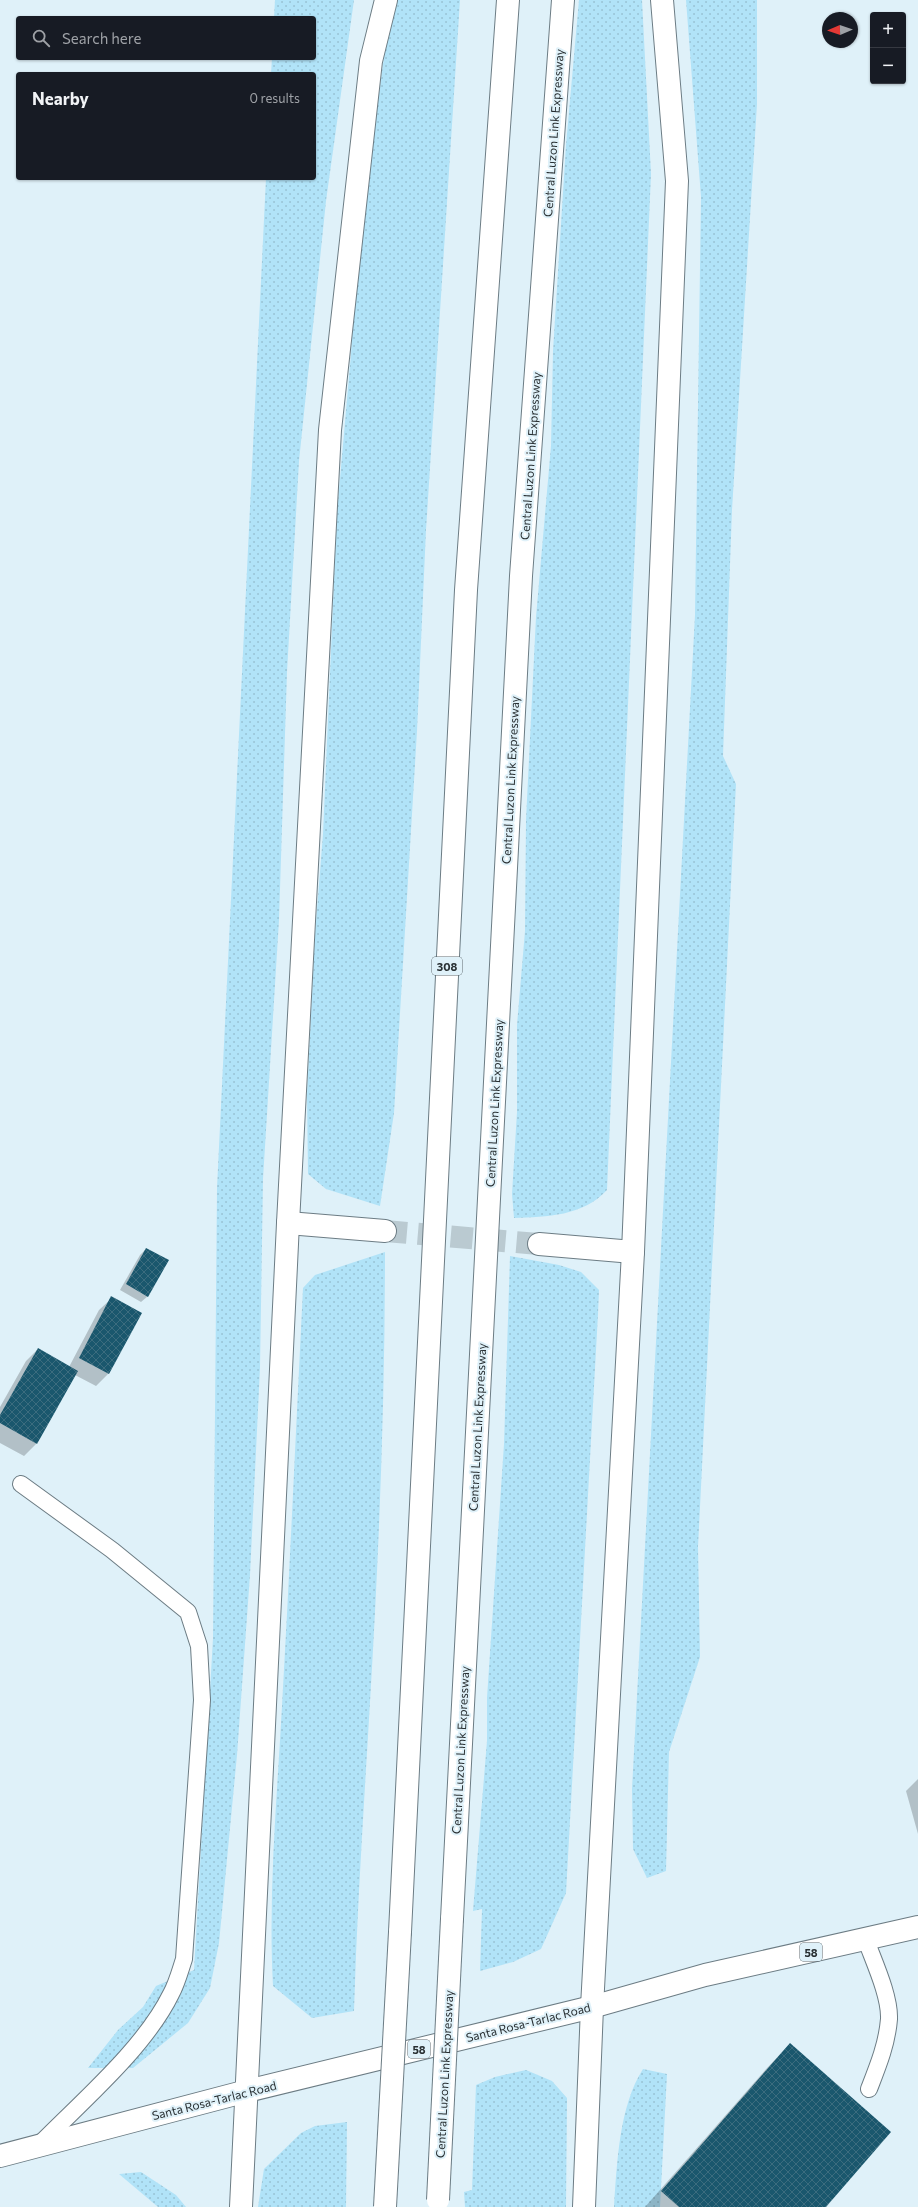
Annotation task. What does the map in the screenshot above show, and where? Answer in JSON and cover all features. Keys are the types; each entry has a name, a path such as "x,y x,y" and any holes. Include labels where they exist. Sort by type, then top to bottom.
{"highway":[{"path":"241,2207 288,1223 330,430 372,61 386,0"},
{"name":"308","path":"385,2207 400,1932 466,590 508,0"},
{"name":"Central Luzon Link Expressway","path":"438,2204 521,576 563,0"},
{"path":"584,2207 592,2007 633,1252 677,181 662,0"},
{"path":"288,1223 385,1231"},
{"path":"539,1244 633,1252"},
{"name":"Santa Rosa-Tarlac Road","path":"0,2156 246,2091 592,2007 705,1975 866,1940 918,1927"}],"lane":[{"path":"21,1484 112,1550 188,1612 199,1646 202,1700 184,1959 172,1994 150,2028 131,2052 38,2146"},
{"path":"866,1940 886,1999 889,2018 884,2049 869,2090"}],"shaded area":[{"path":"275,0 354,0 326,201 299,461 287,672 279,920 263,1179 260,1368 250,1575 237,1755 219,1943 210,1988 188,2023 133,2068 88,2068 118,2030 143,2007 156,1986 194,1970 213,1638 217,1188 266,180 316,180 316,72 271,72 272,60 316,60 316,16 274,16"},
{"path":"392,0 460,0 426,530 417,731 394,1113 380,1206 326,1189 308,1174 307,1095 315,935 323,834 337,513 351,354 358,244"},
{"path":"579,0 642,0 651,174 607,1190 597,1199 576,1210 552,1216 514,1218 512,1194 517,1112 517,1025 525,931 526,820 536,617 551,446 553,351 566,145"},
{"path":"686,0 757,0 757,104 732,510 723,756 736,784 698,1547 700,1657 669,1752 666,1871 647,1878 633,1849 632,1789 695,615 701,197"},
{"path":"385,1252 383,1421 379,1533 354,2011 312,2018 273,1986 272,1951 272,1881 288,1601 303,1288 315,1275"},
{"path":"510,1256 559,1265 581,1272 599,1290 598,1314 566,1893 541,1949 513,1962 480,1971 482,1909 473,1911 487,1741 487,1698 504,1444"},
{"path":"643,2069 667,2074 660,2207 614,2207 618,2154 624,2118 635,2084"},
{"path":"526,2070 552,2081 567,2098 566,2207 465,2207 464,2192 472,2190 476,2085 495,2077"},
{"path":"347,2122 346,2207 258,2207 264,2169 301,2133 315,2126"},
{"path":"141,2172 176,2195 186,2207 158,2207 119,2174"}],"building":[{"path":"146,1248 169,1260 148,1297 126,1284"},
{"path":"111,1296 142,1313 109,1374 79,1358"},
{"path":"38,1348 78,1371 37,1444 0,1423 0,1415"},
{"path":"790,2043 891,2132 826,2207 679,2207 661,2191"}],"tunnel":[{"path":"385,1231 539,1244"}]}
